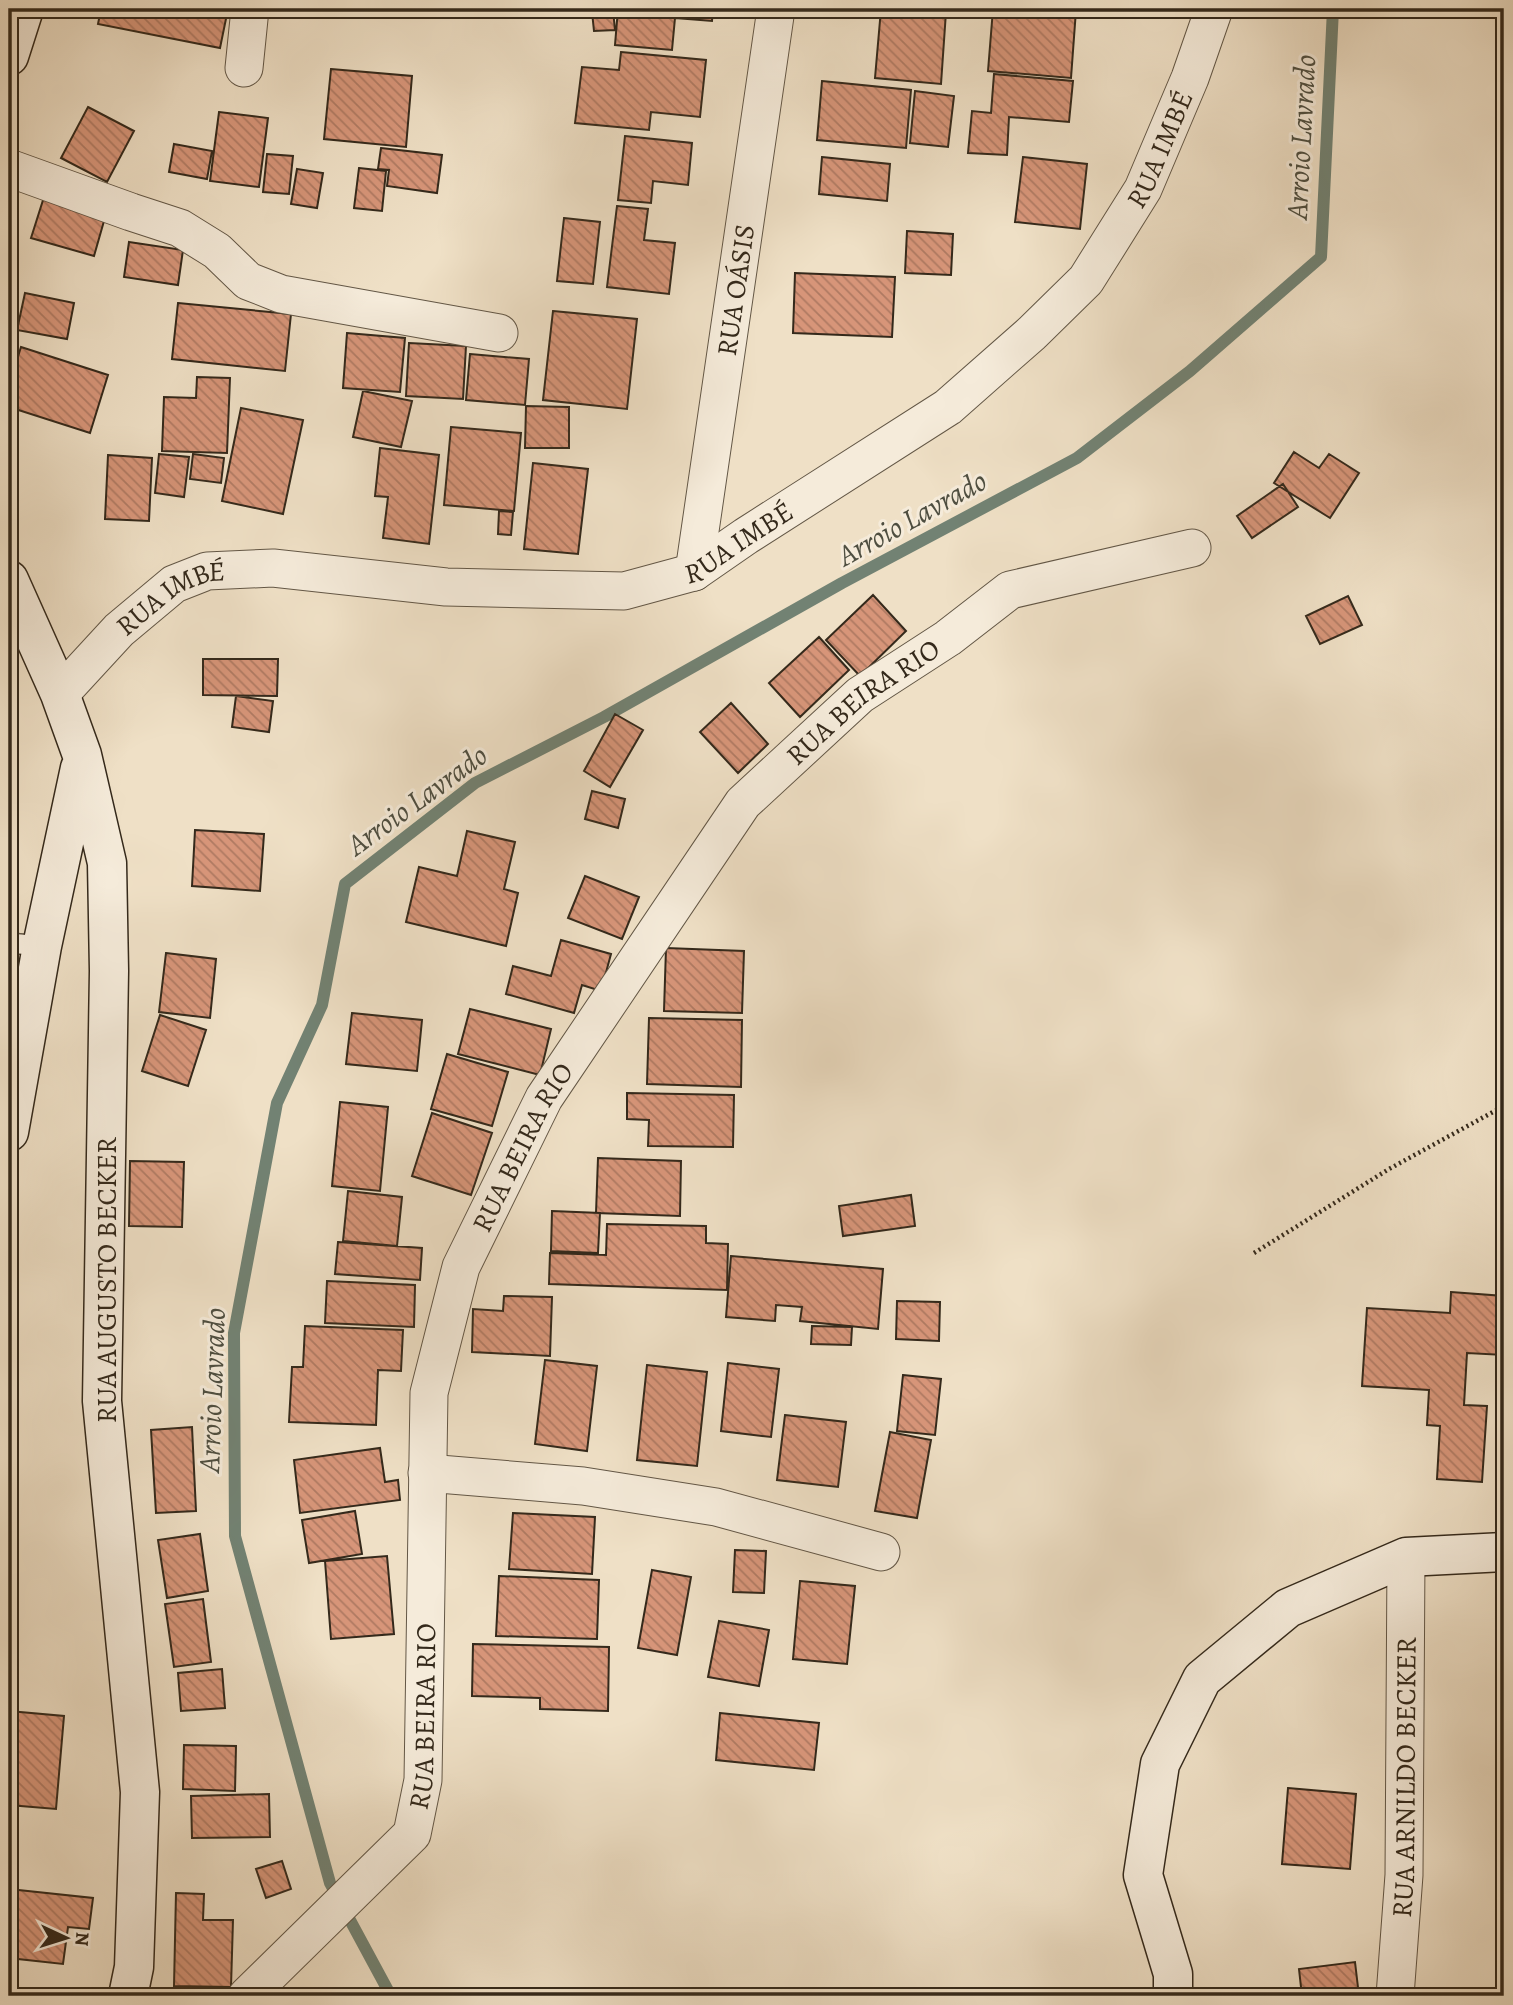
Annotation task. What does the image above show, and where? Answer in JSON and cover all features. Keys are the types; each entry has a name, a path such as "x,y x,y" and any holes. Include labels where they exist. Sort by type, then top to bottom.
{"street":[{"path":"9,56 24,9"},
{"path":"244,68 250,9"},
{"name":"RUA OÁSIS","path":"694,572 776,9"},
{"name":"RUA IMBÉ","path":"60,694 119,630 174,584 206,571 273,568 446,587 624,591 694,572 948,407 1086,281 1143,189 1190,78 1214,9"},
{"path":"9,168 180,228 218,251 248,281 281,294 499,333"},
{"name":"RUA BEIRA RIO","path":"247,1996 412,1834 423,1780 429,1393 461,1267 544,1098 743,803 860,695 948,638 1010,590 1192,548"},
{"name":"RUA AUGUSTO BECKER","path":"9,580 60,694 82,755 107,863 109,971 102,1401 140,1792 134,1967 128,1996"},
{"path":"9,1132 25,945 82,755"},
{"path":"427,1473 583,1486 716,1507 881,1552"},
{"path":"1173,1996 1173,1974 1143,1875 1160,1764 1202,1679 1288,1608 1406,1557 1504,1552"},
{"name":"RUA ARNILDO BECKER","path":"1395,1996 1404,1875 1406,1557"}],"path":[{"path":"1254,1253 1389,1169 1504,1106"}],"building":[{"path":"101,9 228,9 220,48 98,24"},
{"path":"618,9 713,9 712,21 675,18 672,50 615,45"},
{"path":"881,9 946,12 941,84 875,78"},
{"path":"993,9 1076,10 1071,78 988,71"},
{"path":"613,10 615,30 594,31 592,12"},
{"path":"621,52 706,60 700,117 651,112 649,130 575,123 582,67 619,70"},
{"path":"331,69 412,76 406,147 324,139"},
{"path":"994,74 1073,81 1069,122 1009,117 1007,155 968,153 972,111 991,113"},
{"path":"822,81 911,90 906,148 817,140"},
{"path":"915,91 954,96 948,147 910,143"},
{"path":"88,107 134,131 107,182 61,158"},
{"path":"219,112 268,118 259,187 210,181"},
{"path":"625,136 692,143 688,185 653,181 651,203 618,200"},
{"path":"174,144 212,151 207,179 169,172"},
{"path":"381,148 442,155 437,193 387,186 389,170 378,169"},
{"path":"267,154 293,156 289,194 263,192"},
{"path":"822,157 890,164 887,201 819,194"},
{"path":"1023,157 1087,164 1080,229 1015,222"},
{"path":"359,168 386,171 382,211 354,208"},
{"path":"297,169 323,173 317,208 291,204"},
{"path":"44,197 106,214 94,256 31,238"},
{"path":"617,206 648,209 644,240 675,243 669,294 607,287"},
{"path":"564,218 600,222 593,284 557,281"},
{"path":"907,231 953,234 951,275 905,273"},
{"path":"129,242 183,250 178,285 124,277"},
{"path":"795,273 895,277 892,337 793,333"},
{"path":"25,293 74,303 67,339 17,330"},
{"path":"178,303 291,314 285,371 172,359"},
{"path":"553,311 637,319 627,409 543,400"},
{"path":"347,333 405,338 400,392 343,388"},
{"path":"409,343 466,346 463,399 406,396"},
{"path":"21,347 108,375 90,433 9,407 9,385"},
{"path":"470,354 529,359 525,405 466,400"},
{"path":"197,377 230,378 227,453 162,451 164,397 196,398"},
{"path":"363,391 412,401 401,447 353,437"},
{"path":"526,406 569,407 569,448 525,448"},
{"path":"241,408 303,420 283,514 222,501"},
{"path":"451,427 521,433 514,511 444,505"},
{"path":"380,448 439,455 429,544 383,538 388,497 375,496"},
{"path":"1294,452 1319,468 1329,454 1359,473 1330,518 1274,483"},
{"path":"159,454 189,457 184,497 155,493"},
{"path":"193,454 224,458 221,483 190,479"},
{"path":"108,455 152,458 149,521 105,519"},
{"path":"533,463 588,469 578,554 524,549"},
{"path":"1283,484 1298,507 1252,538 1237,516"},
{"path":"499,511 513,512 511,535 498,534"},
{"path":"873,595 906,631 860,676 826,640"},
{"path":"1348,596 1362,625 1320,644 1306,616"},
{"path":"819,637 849,670 800,717 769,683"},
{"path":"203,659 278,659 277,696 203,695"},
{"path":"236,696 273,701 269,732 232,727"},
{"path":"731,703 768,744 738,773 700,732"},
{"path":"615,714 643,730 610,787 584,771"},
{"path":"592,791 625,799 618,828 585,819"},
{"path":"195,830 264,834 260,891 192,886"},
{"path":"467,831 515,842 504,889 518,893 506,946 406,922 419,867 457,876"},
{"path":"585,876 639,897 622,939 568,918"},
{"path":"561,940 611,954 601,991 582,985 574,1013 506,994 513,966 551,976"},
{"path":"666,948 744,951 742,1013 664,1011"},
{"path":"166,953 216,959 210,1018 159,1012"},
{"path":"470,1009 551,1029 540,1075 458,1054"},
{"path":"352,1013 422,1020 417,1071 346,1064"},
{"path":"160,1015 206,1030 188,1086 142,1071"},
{"path":"649,1018 742,1020 741,1087 647,1084"},
{"path":"447,1054 508,1072 492,1126 431,1109"},
{"path":"627,1093 734,1095 733,1147 648,1146 649,1120 627,1119"},
{"path":"340,1102 388,1107 380,1191 332,1186"},
{"path":"432,1113 492,1133 471,1195 412,1176"},
{"path":"598,1158 681,1161 680,1216 596,1213"},
{"path":"130,1161 184,1162 182,1227 129,1226"},
{"path":"348,1191 402,1197 397,1246 343,1241"},
{"path":"911,1195 915,1226 843,1236 839,1206"},
{"path":"552,1211 600,1213 598,1253 551,1251"},
{"path":"607,1224 706,1226 706,1243 728,1244 727,1290 549,1284 550,1253 606,1255"},
{"path":"338,1242 422,1248 420,1280 335,1274"},
{"path":"731,1256 883,1269 878,1329 800,1321 802,1307 776,1305 775,1321 726,1317"},
{"path":"327,1281 415,1285 414,1327 325,1323"},
{"path":"1451,1292 1504,1296 1504,1355 1467,1353 1464,1405 1487,1406 1482,1482 1437,1479 1440,1426 1427,1425 1429,1390 1362,1386 1367,1308 1450,1313"},
{"path":"504,1296 552,1297 550,1356 472,1352 473,1309 503,1311"},
{"path":"897,1301 940,1302 939,1341 896,1339"},
{"path":"305,1326 403,1330 401,1371 378,1370 376,1425 289,1422 292,1367 303,1367"},
{"path":"812,1326 852,1327 851,1345 811,1344"},
{"path":"545,1360 597,1366 587,1451 535,1444"},
{"path":"728,1363 779,1369 771,1437 721,1431"},
{"path":"647,1365 707,1372 697,1466 637,1460"},
{"path":"903,1375 941,1379 935,1435 897,1431"},
{"path":"785,1415 846,1422 838,1487 777,1480"},
{"path":"192,1427 196,1511 156,1513 151,1430"},
{"path":"890,1432 931,1440 917,1518 875,1511"},
{"path":"380,1448 385,1482 398,1480 400,1500 300,1513 294,1460"},
{"path":"355,1511 362,1554 309,1563 302,1520"},
{"path":"513,1513 595,1517 592,1574 509,1569"},
{"path":"200,1534 208,1591 167,1598 158,1540"},
{"path":"735,1550 766,1551 764,1593 733,1592"},
{"path":"387,1556 394,1634 331,1639 325,1561"},
{"path":"652,1570 691,1577 677,1655 638,1648"},
{"path":"499,1576 599,1580 597,1639 496,1636"},
{"path":"800,1581 855,1586 847,1664 793,1659"},
{"path":"203,1599 211,1662 174,1667 165,1604"},
{"path":"719,1621 769,1630 759,1686 708,1677"},
{"path":"473,1644 609,1647 608,1711 540,1709 540,1698 472,1696"},
{"path":"222,1669 225,1708 181,1711 178,1673"},
{"path":"9,1711 64,1716 56,1809 9,1805"},
{"path":"720,1713 819,1723 814,1770 716,1760"},
{"path":"184,1745 236,1746 235,1791 183,1789"},
{"path":"1288,1788 1356,1794 1350,1869 1282,1864"},
{"path":"269,1794 270,1837 192,1838 191,1796"},
{"path":"282,1861 291,1889 266,1898 256,1869"},
{"path":"9,1889 93,1898 89,1929 68,1927 63,1964 9,1958"},
{"path":"176,1893 204,1894 203,1920 233,1920 231,1987 174,1986"},
{"path":"1355,1962 1359,1996 1302,1996 1299,1969"},
{"path":"1423,1988 1497,1996 1423,1996"}],"waterway":[{"name":"Arroio Lavrado","path":"391,1996 330,1883 235,1536 234,1333 277,1103 322,1005 345,884 475,783 604,717 842,583 1077,458 1190,371 1321,257 1333,9"}]}
